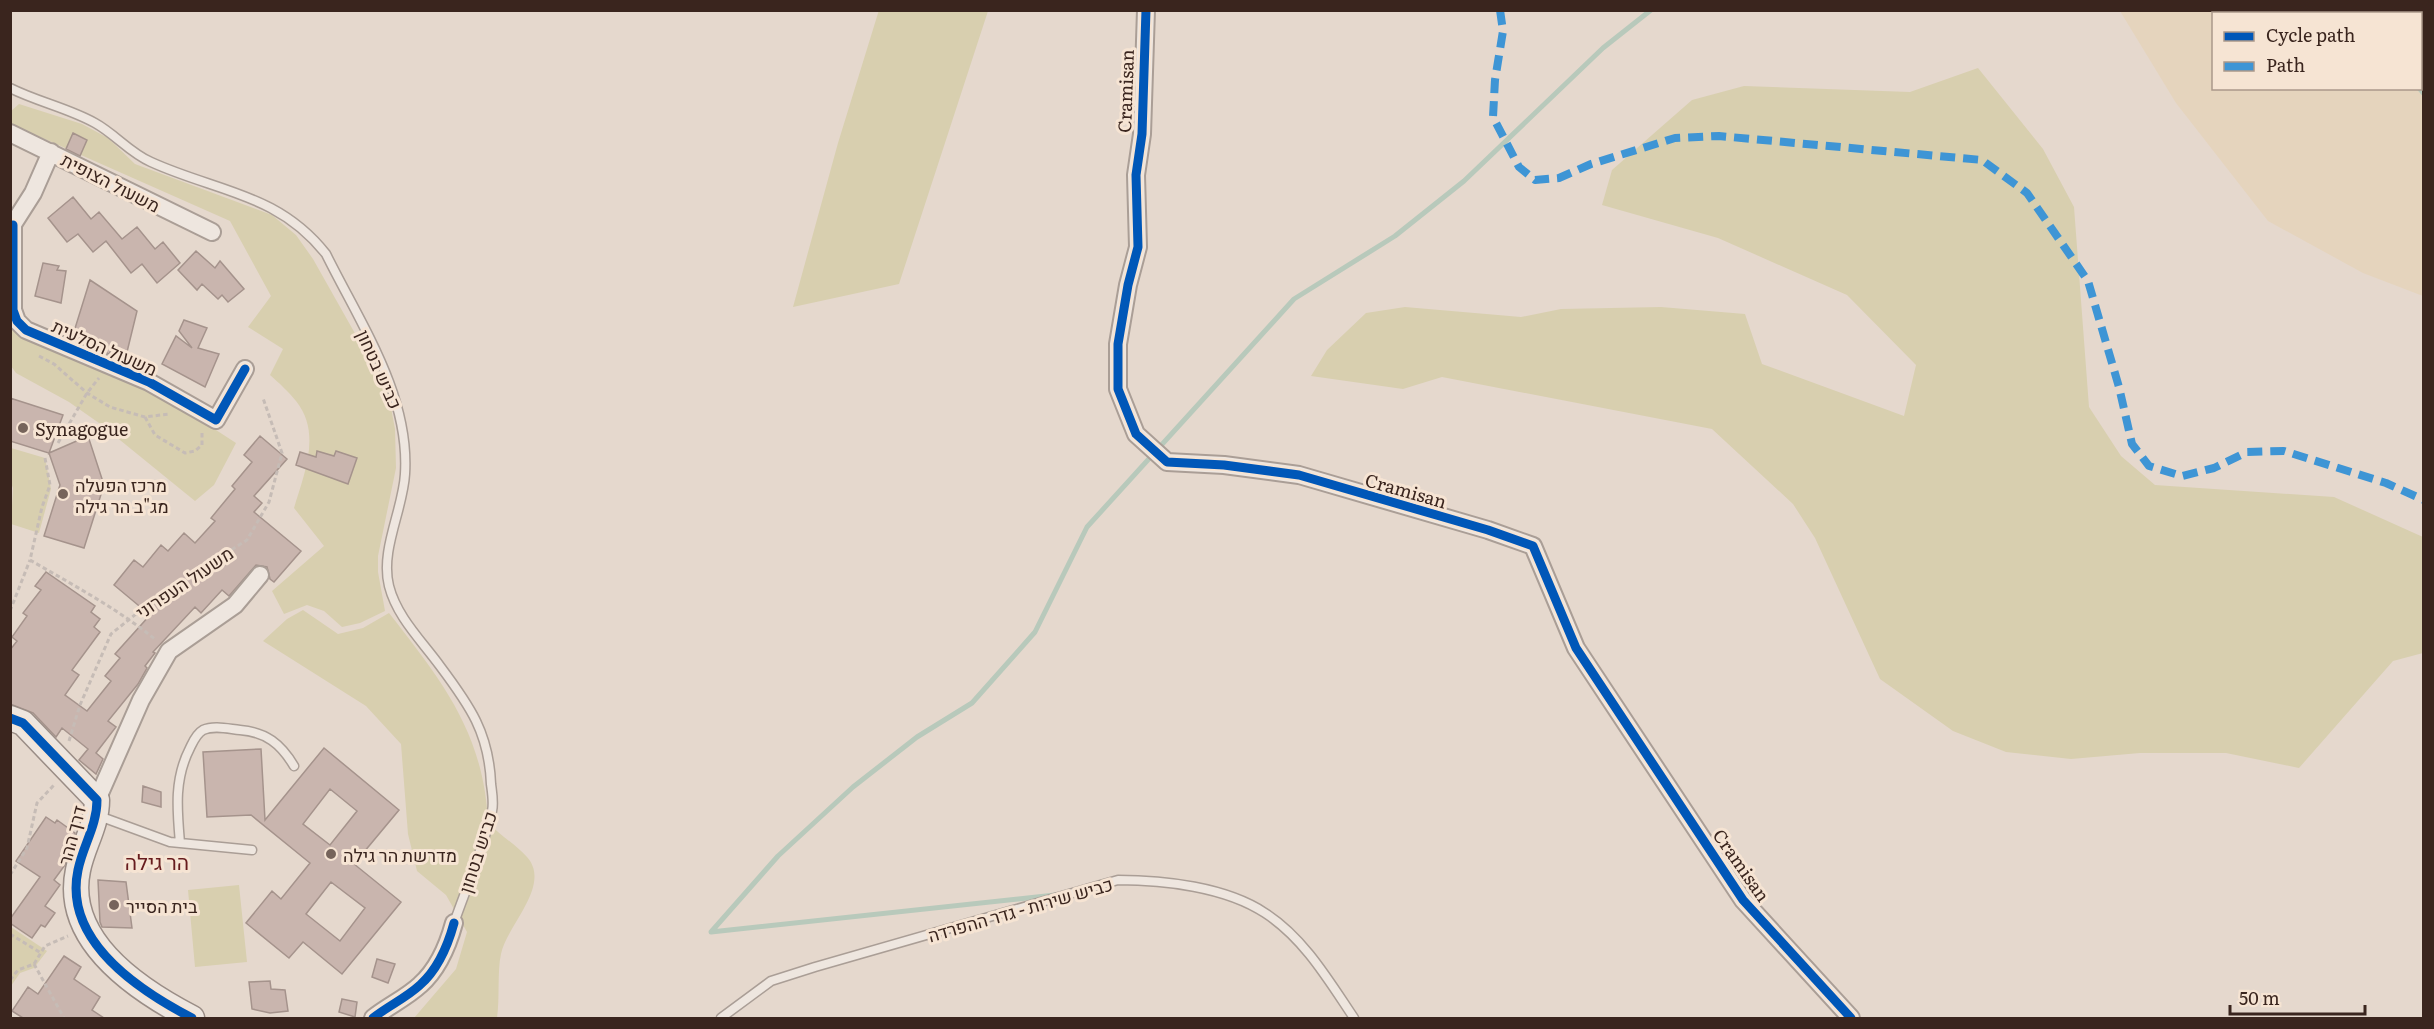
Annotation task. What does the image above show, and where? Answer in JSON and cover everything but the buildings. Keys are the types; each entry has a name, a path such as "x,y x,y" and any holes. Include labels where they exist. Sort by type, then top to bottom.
{"street":[{"name":"Cramisan","path":"1146,10 1142,134 1136,176 1138,247 1128,285 1118,344 1118,389 1136,434 1167,462 1224,465 1299,475 1488,530 1533,546 1576,648 1743,900 1851,1018"},
{"name":"משעול הצופית","path":"10,133 212,232"},
{"path":"12,227 33,193 51,152"},
{"name":"משעול הסלעית","path":"12,227 13,310 16,321 26,330 149,382 216,420 245,369"},
{"path":"97,807 141,700 169,651 235,605 260,575"},
{"name":"דרך ההר","path":"10,718 23,723 63,765 97,807 78,869 76,896 87,928 104,955 122,975 192,1018"},
{"path":"373,1018 419,985 430,974 449,940 454,923"}],"lane":[{"name":"כביש בטחון","path":"10,88 96,123 150,162 230,190 292,218 313,237 326,254 393,390 401,417 405,475 401,509 387,564 388,585 408,626 464,698 483,735 490,755 493,809 454,923"},
{"path":"180,843 177,781 183,761 196,737 203,730 217,728 261,734 283,749 294,766"},
{"path":"97,807 156,838 180,843 252,850"},
{"name":"כביש שירות - גדר ההפרדה","path":"721,1018 771,981 815,967 1118,880 1161,880 1223,895 1265,912 1318,965 1354,1018"}],"path":[{"path":"36,354 54,364 87,393 110,407 145,417 174,414"},
{"path":"58,443 87,393"},
{"path":"145,417 154,435 186,453 195,451 202,445 204,435 199,427"},
{"path":"10,611 30,560 42,507 50,485 45,458"},
{"path":"30,560 129,620 169,651"},
{"path":"10,889 10,901"},
{"path":"10,980 18,970 34,964 45,946 87,928"},
{"path":"10,934 41,953"},
{"path":"34,964 47,992 64,1018"}],"shaded area":[{"path":"879,10 988,11 899,284 793,307 838,143"},
{"path":"2120,11 2420,11 2212,12 2212,90 2422,90 2422,13 2424,15 2423,296 2363,273 2268,221 2176,103"},
{"path":"1978,68 2043,149 2074,207 2089,407 2121,456 2155,485 2334,497 2423,537 2423,653 2393,661 2299,768 2226,753 2140,753 2071,759 2006,752 1953,731 1880,679 1815,538 1793,504 1712,429 1442,377 1403,389 1311,376 1327,350 1366,313 1405,307 1521,317 1561,309 1661,307 1745,314 1762,364 1904,416 1916,365 1847,295 1718,238 1602,205 1612,170 1692,100 1744,86 1910,92"},
{"path":"19,104 82,124 108,138 135,164 272,215 296,235 313,259 388,392 395,429 396,468 378,556 378,572 385,611 360,623 342,627 324,611 307,605 284,614 272,591 324,546 294,508 306,468 309,440 304,413 293,398 270,375 283,349 248,327 271,296 230,221 11,124 10,112"},
{"path":"10,315 33,341 165,397 236,443 214,485 195,501 99,423 69,402 16,373 11,366"},
{"path":"11,448 45,458 51,489 39,533 11,524 13,488"},
{"path":"303,610 338,634 363,628 389,613 443,686 469,735 485,791 488,823 527,857 533,868 534,880 531,892 501,954 497,1018 414,1018 456,969 467,932 446,895 417,871 408,834 401,744 366,706 263,641 287,619"},
{"path":"239,885 247,962 195,967 188,890"},
{"path":"11,927 47,951 34,968 20,973 11,986"}],"waterway":[{"path":"1055,895 711,932 778,856 853,787 917,737 972,703 1035,632 1087,527 1294,299 1395,236 1464,181 1603,48 1651,10"},
{"path":"2421,90 2424,94"}],"marked path":[{"path":"1500,10 1503,31 1495,80 1493,117 1519,167 1535,180 1559,178 1591,164 1675,138 1719,136 1982,160 2027,193 2088,281 2119,387 2132,444 2149,466 2182,476 2214,468 2247,452 2284,451 2386,483 2424,500"}],"cycle path":[{"path":"1146,10 1142,134 1136,175 1138,247 1128,285 1118,344 1118,389 1136,434 1167,462 1224,465 1299,475 1488,530 1533,546 1576,648 1743,900 1851,1018"},
{"path":"13,225 13,310 17,321 26,330 149,382 216,420 245,369"},
{"path":"10,718 23,723 97,800 95,818 78,870 76,896 82,919 93,941 128,978 171,1007 192,1018"},
{"path":"373,1018 409,994 432,972 449,940 454,923"}],"place":[{"name":"Synagogue","path":"23,428"},
{"name":"מרכז הפעלה מג\"ב הר גילה","path":"63,494"},
{"name":"מדרשת הר גילה","path":"331,854"},
{"name":"בית הסייר","path":"114,905"}],"district":[{"name":"הר גילה","path":"157,860"}]}
